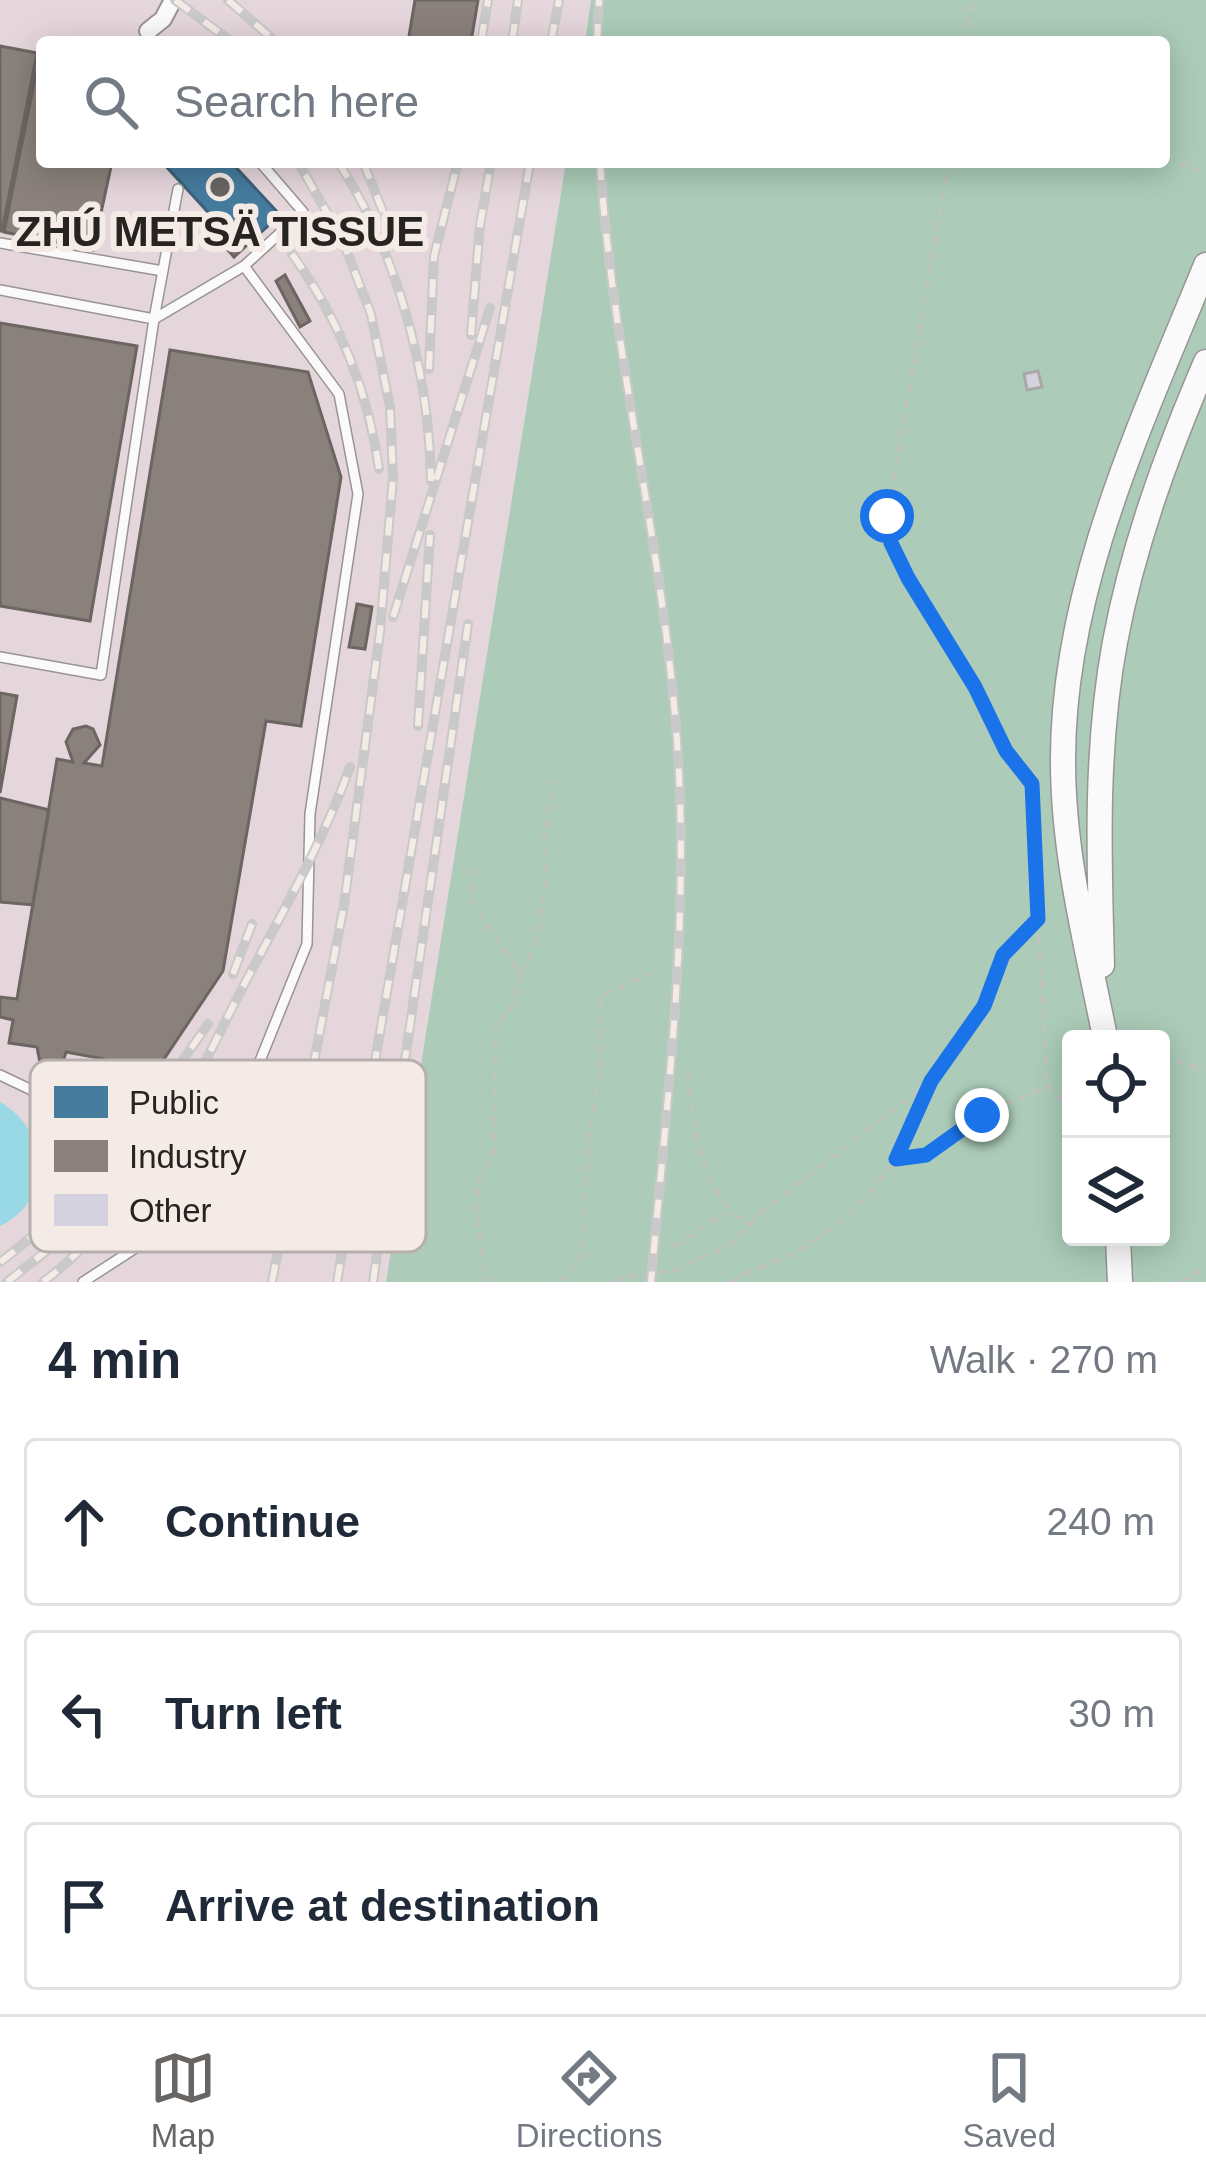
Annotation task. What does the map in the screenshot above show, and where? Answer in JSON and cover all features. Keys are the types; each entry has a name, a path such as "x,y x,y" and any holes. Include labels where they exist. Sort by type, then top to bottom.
{"main road":[{"path":"1110,1030 1077,899 1063,763 1073,663 1104,529 1206,266"},
{"path":"1111,1030 1098,833 1106,700 1114,644 1141,533 1206,362"},
{"path":"1118,1246 1120,1282"}],"street":[{"path":"148,31 163,19 173,0"}],"lane":[{"path":"0,290 154,320 244,266 303,212 265,168"},
{"path":"0,657 101,675 178,189"},
{"path":"0,243 163,271"},
{"path":"244,266 339,394 358,494 310,814 307,944 260,1060"},
{"path":"0,1075 30,1089"},
{"path":"83,1282 131,1252"}],"path":[{"path":"969,36 972,0"},
{"path":"1170,159 1206,174"},
{"path":"949,168 887,516 891,543 975,687 1006,751 1046,794"},
{"path":"487,1282 476,1210 480,1176 494,1154 496,1027 514,1003 520,974 535,949 547,874 544,835 555,780"},
{"path":"1032,784 1047,1086 1062,1101"},
{"path":"469,868 472,900 520,974"},
{"path":"731,1282 794,1254 854,1213 896,1159 931,1081 984,1006 1003,955 1038,919"},
{"path":"559,1282 581,1262 589,1138 602,1059 601,996 649,974"},
{"path":"1170,1060 1206,1070"},
{"path":"688,1072 703,1167 728,1211 749,1226"},
{"path":"615,1282 674,1270 731,1244 931,1081"},
{"path":"896,1159 926,1155 982,1115 1047,1086"},
{"path":"673,1247 728,1211"},
{"path":"1181,1282 1206,1267"}],"shaded area":[{"path":"0,0 591,0 586,36 36,36 36,168 565,168 422,1060 30,1060 30,1252 391,1252 386,1282 0,1282"}],"green space":[{"path":"591,0 1206,0 1206,1282 386,1282 391,1252 426,1252 426,1060 422,1060 565,168 1170,168 1170,36 586,36"}],"water":[{"path":"0,1102 30,1134 30,1200 0,1226"}],"building: Public":[{"path":"168,168 237,168 280,215 257,236 243,222 229,235"}],"building: Industry":[{"path":"415,0 478,0 472,36 409,36"},
{"path":"0,46 36,53 36,58 0,231"},
{"path":"36,74 36,168 111,168 93,250 4,232"},
{"path":"243,222 257,236 234,257 220,241"},
{"path":"285,275 310,321 300,327 276,281"},
{"path":"0,323 137,346 90,621 0,606"},
{"path":"170,350 308,372 341,477 301,726 266,721 223,971 163,1060 104,1060 66,1052 64,1059 39,1060 37,1047 9,1043 13,1020 0,1017 0,997 17,999 57,759 73,762 66,742 73,729 93,729 100,745 84,763 102,766"},
{"path":"357,604 372,607 365,649 349,647"},
{"path":"0,693 17,696 0,793"},
{"path":"0,798 49,810 33,905 0,902"}],"building: Other":[{"path":"1038,371 1042,387 1027,390 1024,374"}],"railway":[{"path":"175,0 224,36"},
{"path":"228,0 269,36"},
{"path":"482,36 488,0"},
{"path":"513,36 518,0"},
{"path":"552,36 559,0"},
{"path":"597,36 599,0"},
{"path":"301,168 342,239 371,314 390,407 393,477 380,632 344,905 314,1060"},
{"path":"342,168 378,235 406,315 424,398 431,481"},
{"path":"365,168 392,234"},
{"path":"429,369 434,256 456,168"},
{"path":"471,335 490,168"},
{"path":"375,1060 529,168"},
{"path":"601,168 616,311 663,607 681,822 678,954 651,1282"},
{"path":"292,254 349,356 379,469"},
{"path":"393,617 490,308"},
{"path":"418,726 430,535"},
{"path":"405,1060 468,624"},
{"path":"206,1060 302,876 350,767"},
{"path":"233,974 252,924"},
{"path":"182,1060 208,1024"},
{"path":"0,1262 30,1238"},
{"path":"7,1282 45,1252"},
{"path":"43,1282 78,1252"},
{"path":"272,1282 278,1252"},
{"path":"337,1282 342,1252"},
{"path":"373,1282 377,1252"}],"place":[{"name":"ZHÚ METSÄ TISSUE","path":"220,187"}],"route":[{"path":"887,516 891,543 908,578 975,687 1006,751 1032,784 1038,919 1003,955 984,1006 931,1081 896,1159 926,1155 982,1115"}]}
